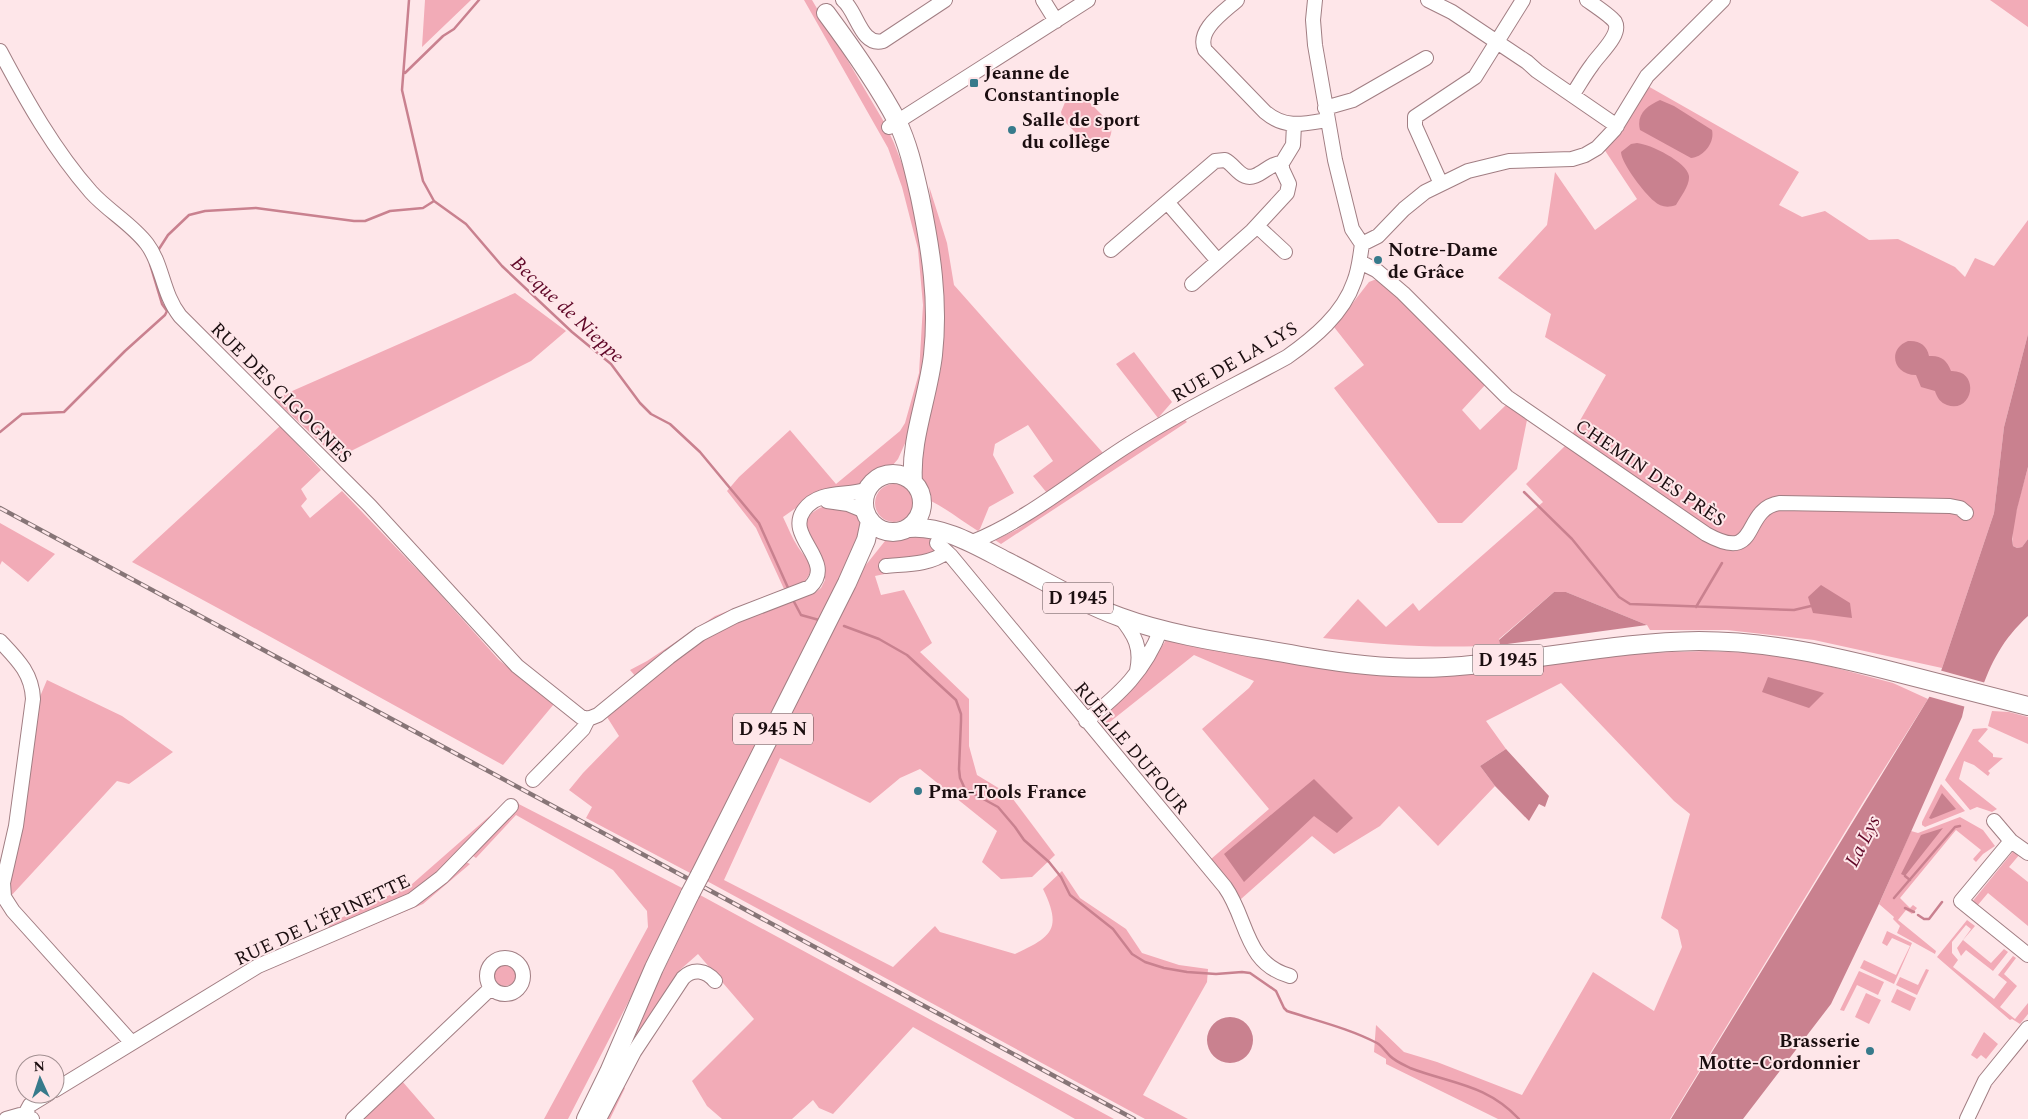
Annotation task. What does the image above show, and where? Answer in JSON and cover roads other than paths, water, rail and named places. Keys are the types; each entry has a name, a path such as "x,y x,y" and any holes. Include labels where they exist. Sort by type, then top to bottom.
{"main road":[{"path":"822,7 893,124 920,199 933,261 935,317 931,367 917,429 912,463 913,482"},
{"path":"890,475 900,463 917,429"},
{"path":"890,475 904,477 913,482 920,493 922,502 920,515 901,530 880,529 867,516 864,501 868,489 877,479 890,475"},
{"name":"D 1945","path":"922,502 943,524 970,543"},
{"name":"D 945 N","path":"586,1119 605,1081 654,968 690,894 847,583 866,540 867,516"},
{"name":"D 1945","path":"901,530 930,529 970,543 1098,608 1120,617 1161,629 1330,661 1387,667 1452,666 1645,644 1695,641 1766,644 1813,652 2028,706"},
{"name":"D 945 N","path":"847,583 878,543 901,530"},
{"name":"D 945 N","path":"576,1119 630,1011 654,968"}],"street":[{"path":"843,0 850,7 868,39 877,42 883,41 945,0"},
{"path":"1042,0 1056,21"},
{"path":"893,124 1088,0"},
{"path":"1237,0 1205,32 1203,38 1204,47 1265,112 1280,122 1294,125 1326,114 1426,58"},
{"path":"1315,0 1313,20 1315,45 1326,114 1350,225 1362,244 1378,236 1418,198 1468,171 1508,161 1576,158 1601,145 1617,126 1647,76 1724,0"},
{"path":"1428,0 1452,12 1617,126"},
{"path":"1441,184 1414,126 1415,117 1472,80 1523,0"},
{"path":"1573,94 1592,64 1614,36 1616,29 1613,19 1588,0"},
{"name":"RUE DES CIGOGNES","path":"0,51 37,118 75,172 98,199 142,238 150,249 166,293 180,316 370,506 512,660 578,715 588,719"},
{"path":"1192,284 1257,226 1289,190 1289,184 1282,169 1282,163 1293,145 1294,125"},
{"path":"1111,250 1215,160 1225,160 1242,175 1250,177 1257,175 1271,165 1282,163"},
{"path":"1167,202 1218,261"},
{"path":"1257,226 1285,252"},
{"name":"RUE DE LA LYS","path":"970,543 1029,513 1141,436 1294,352 1319,331 1340,307 1352,289 1360,262 1362,244"},
{"name":"CHEMIN DES PRÈS","path":"1360,262 1376,270 1403,293 1507,397 1706,534 1722,542 1730,545 1742,541 1760,513 1771,505 1780,503 1950,506 1960,508 1966,513"},
{"path":"533,780 582,729 588,719 598,715 700,634 727,620 807,589 814,583 818,571 816,559 802,539 800,529 801,515 809,505 831,495 868,489"},
{"path":"809,505 834,501 848,504 867,516"},
{"name":"RUELLE DUFOUR","path":"886,566 932,561 942,548 1229,892 1249,940 1260,957 1272,969 1290,976"},
{"path":"1120,617 1134,635 1138,648 1139,659 1136,674"},
{"path":"1086,721 1123,690 1146,662 1161,629"},
{"path":"0,642 25,669 31,681 33,699 16,826 4,877 4,897 18,917 132,1042"},
{"name":"RUE DE L'ÉPINETTE","path":"65,1084 258,966 418,896 442,877 511,806"},
{"path":"1994,821 2012,841 2028,854"},
{"path":"2012,841 1961,901 2028,955"},
{"path":"599,1119 634,1052 683,978 692,972 701,972 709,975 715,981"},
{"path":"353,1119 492,988"},
{"path":"1966,1119 1985,1081 2028,1028"},
{"path":"6,1119 15,1115 28,1117 32,1104"}],"water":[{"path":"1660,100 1674,106 1712,130 1712,140 1704,152 1691,158 1640,130 1641,115 1651,105"},
{"path":"1637,143 1667,155 1682,165 1687,171 1689,180 1676,205 1659,205 1634,178 1621,152 1631,144"},
{"name":"La Lys","path":"2028,334 2028,467 2017,509 2012,539 2013,546 2017,548 2022,547 2028,539 2028,616 2005,642 1980,694 1967,695 1962,717 1878,906 1831,1004 1743,1119 1671,1119 1936,686 1994,513 2004,427"},
{"path":"1908,341 1916,341 1922,344 1929,356 1940,357 1948,364 1951,371 1961,373 1967,377 1970,391 1968,398 1963,403 1956,406 1945,404 1940,400 1935,391 1921,387 1916,375 1902,371 1895,361 1895,355 1901,345"},
{"path":"1821,585 1850,603 1852,618 1813,613 1808,597"},
{"path":"1554,592 1566,592 1647,625 1500,645 1499,640"},
{"path":"1768,677 1824,693 1809,708 1762,692"},
{"path":"1506,749 1549,796 1545,807 1539,804 1529,821 1495,786 1480,766"},
{"path":"1314,779 1353,818 1337,833 1314,816 1244,882 1224,854"},
{"path":"1942,793 1956,809 1931,819 1929,818"},
{"path":"1943,828 1905,876 1901,874 1921,835"},
{"path":"1225,1017 1235,1017 1249,1027 1253,1040 1249,1053 1243,1059 1235,1063 1225,1063 1211,1053 1207,1045 1207,1035 1217,1021"}],"waterway":[{"name":"Becque de Nieppe","path":"409,0 402,90 423,181 434,201 466,224 502,266 572,332 611,364 640,403 651,414 670,424 700,452 759,523 789,590"},
{"path":"405,73 443,36 454,29 479,0"},
{"path":"159,249 168,235 189,215 205,211 256,208 365,221 390,211 423,208 434,201"},
{"path":"0,432 22,414 64,412 125,351 165,315 167,311 162,304 150,264"},
{"path":"1524,492 1572,539 1619,597 1630,604 1794,610 1811,606"},
{"path":"1696,607 1722,563"},
{"name":"Becque de Nieppe","path":"792,598 801,615 819,620"},
{"name":"Becque de Nieppe","path":"844,626 879,639 907,655 956,700 961,714 959,769 960,778 965,789 998,807 1024,840 1049,862 1061,877 1070,895 1113,929 1132,954 1145,962 1187,972 1216,974 1250,973 1276,991 1287,1011 1344,1029 1379,1044 1392,1058 1402,1064 1481,1092 1507,1107 1519,1119"},
{"path":"1894,898 1955,827 1960,826"},
{"path":"1905,876 1910,880"},
{"path":"1918,915 1924,919 1929,919 1942,902"},
{"path":"1905,908 1914,912"}],"railway":[{"path":"0,508 1134,1119"}],"place":[{"name":"Jeanne de Constantinople","path":"974,83"},
{"name":"Salle de sport du collège","path":"1012,130"},
{"name":"Notre-Dame de Grâce","path":"1378,260"},
{"name":"Pma-Tools France","path":"918,791"},
{"name":"Brasserie Motte-Cordonnier","path":"1870,1051"}]}
